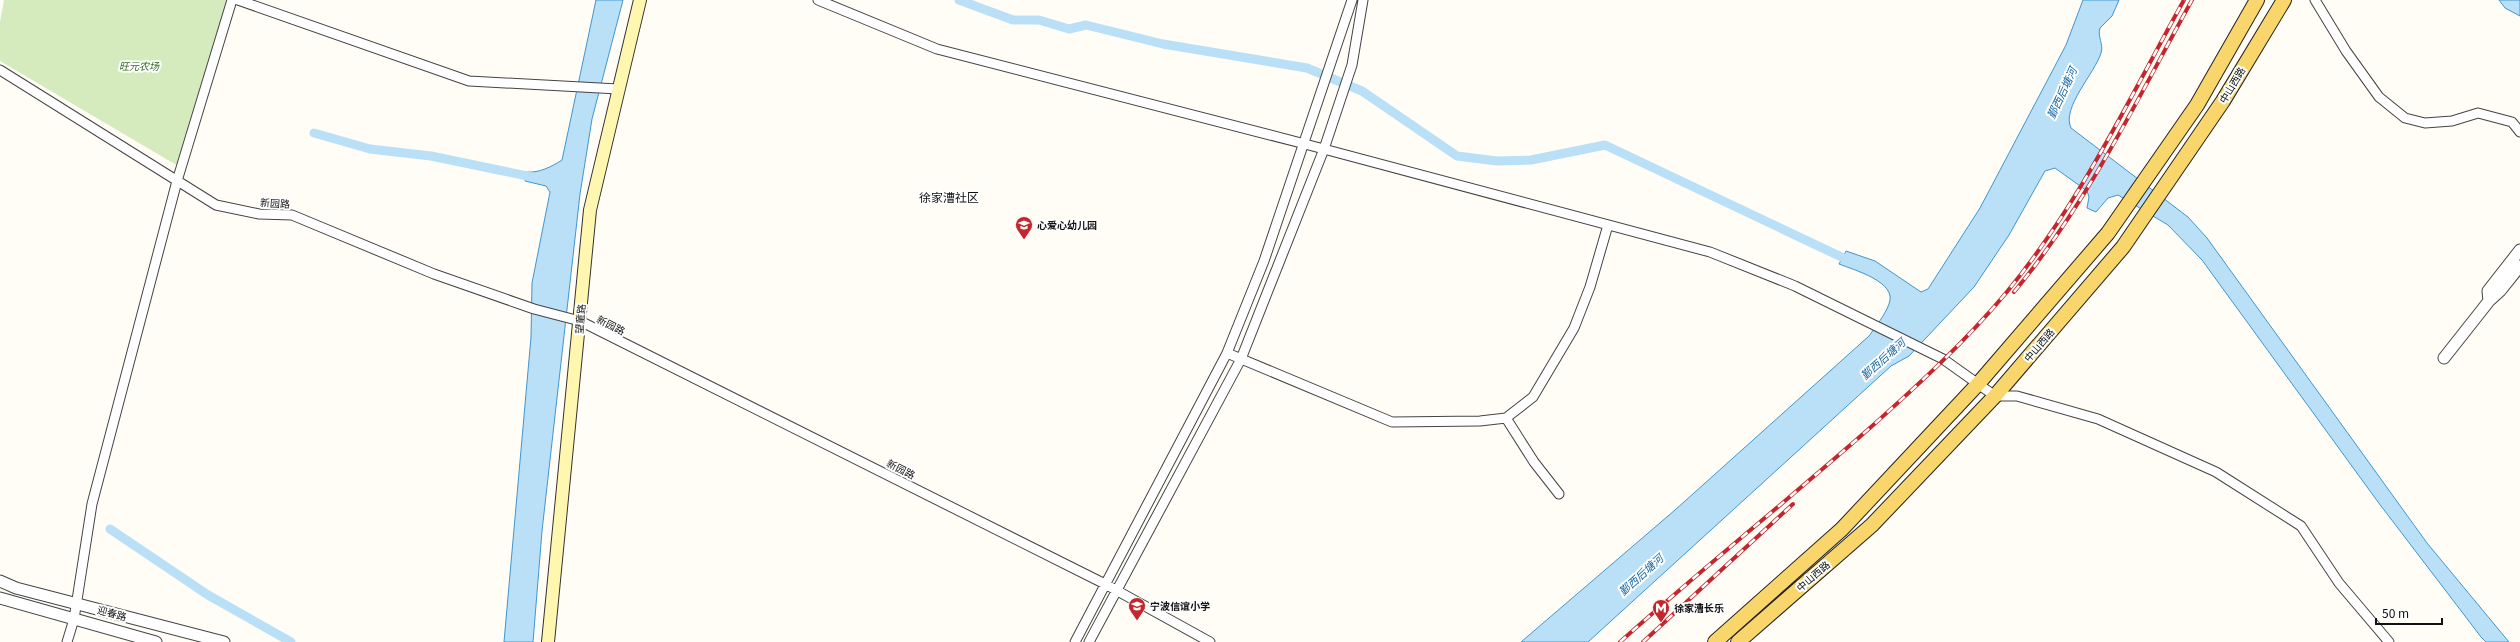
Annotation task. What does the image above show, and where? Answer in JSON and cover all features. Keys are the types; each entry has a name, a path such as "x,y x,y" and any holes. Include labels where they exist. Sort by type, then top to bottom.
{"main road":[{"name":"望童路","path":"548,642 575,320 590,210 640,0"},
{"name":"中山西路","path":"1715,642 1842,529 1978,384 2108,233 2197,105 2257,0"},
{"name":"中山西路","path":"1738,642 1872,525 1995,396 2123,247 2223,101 2284,0"}],"street":[{"path":"67,642 74,619 92,504 177,181 232,0"},
{"path":"238,0 470,81 574,86 618,90"},
{"path":"818,0 937,49 1305,144 1710,252 1795,286 1870,321 1943,358 1995,396 2017,396 2098,419 2216,472 2301,526 2339,583 2389,642"},
{"path":"1075,642 1227,353 1264,261 1305,144 1352,0"},
{"path":"1089,642 1118,591 1241,359 1324,149 1340,102 1352,65 1363,0"},
{"path":"2315,0 2346,51 2379,97 2405,118 2425,123 2452,121 2478,113 2512,122 2520,132"},
{"name":"新园路","path":"2,72 216,205 259,214 292,215 434,274 534,309 575,320 1106,584 1210,642"},
{"path":"1227,353 1392,422 1480,421 1506,418 1533,397 1574,328 1590,287 1608,225"},
{"path":"2489,301 2488,291 2520,250"},
{"path":"2444,358 2489,301 2500,291 2520,266"},
{"path":"1506,418 1534,462 1559,494"},
{"name":"迎春路","path":"0,582 224,642"},
{"name":"迎春路","path":"0,598 156,642"}],"green space":[{"name":"旺元农场","path":"4,0 229,0 178,166 0,61 0,22"}],"water":[{"path":"596,0 623,0 592,119 580,194 542,531 533,642 504,642 531,337 532,283 550,192 546,186 525,181 527,172 536,172 545,169 562,160"},
{"name":"鄞西后塘河","path":"2083,0 2119,0 2112,16 2100,28 2099,34 2102,50 2098,61 2080,90 2071,111 2069,120 2071,128 2188,217 2207,238 2427,543 2509,642 2486,642 2481,637 2378,502 2202,260 2168,225 2118,195 2108,198 2096,212 2087,208 2089,197 2087,191 2055,168 2045,171 2009,235 1974,287 1909,356 1891,366 1588,642 1521,642 1675,510 1869,336 1885,312 1889,304 1890,296 1887,289 1881,283 1864,273 1839,264 1846,251 1875,261 1921,292 1928,289 1980,208 2066,45"},
{"path":"2499,0 2520,0 2520,16 2505,8"}],"waterway":[{"path":"959,0 1013,20 1039,20 1069,29 1086,25 1163,44 1307,68 1362,91 1457,156 1497,161 1531,160 1605,145 1852,262"},
{"path":"314,133 370,149 431,156 537,178"},
{"path":"110,529 208,595 291,642"}],"railway":[{"path":"1620,642 1871,427 1941,363 2006,293 2057,224 2080,188 2102,151 2184,0"},
{"path":"2014,292 2065,223 2088,187 2131,113 2192,0"},
{"path":"1643,642 1793,504"}],"place":[{"name":"心爱心幼儿园","path":"1024,240"},
{"name":"宁波信谊小学","path":"1137,621"},
{"name":"徐家漕长乐","path":"1661,623"}],"district":[{"name":"徐家漕社区","path":"949,198"}]}
